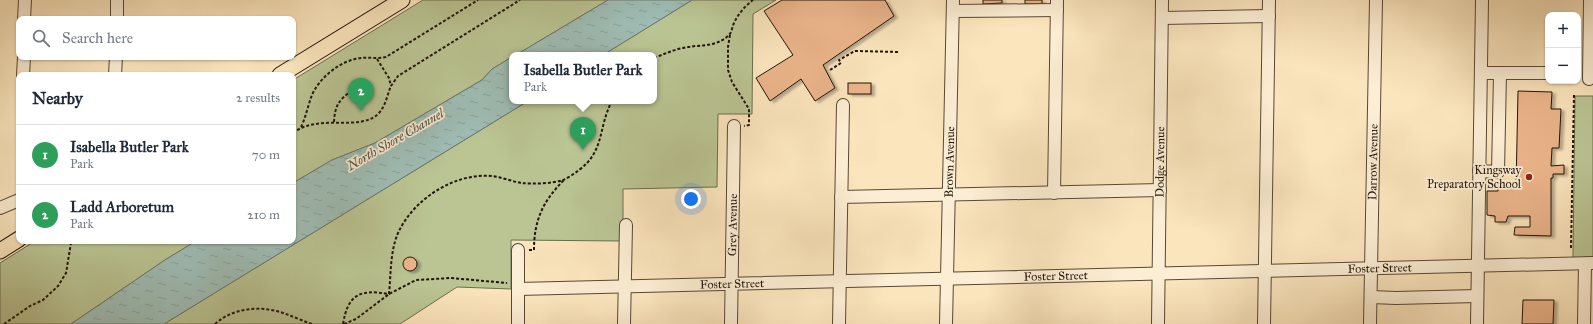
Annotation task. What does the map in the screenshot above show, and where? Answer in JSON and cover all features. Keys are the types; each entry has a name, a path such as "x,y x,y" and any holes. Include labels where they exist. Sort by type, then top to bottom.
{"main road":[{"path":"285,72 402,0"},
{"path":"0,251 16,241"}],"street":[{"path":"24,16 25,0"},
{"path":"117,0 117,16"},
{"name":"Dodge Avenue","path":"1158,324 1162,0"},
{"path":"1264,324 1269,0"},
{"name":"Darrow Avenue","path":"1370,324 1376,0"},
{"path":"1477,324 1482,0"},
{"path":"1589,79 1590,0"},
{"path":"953,6 1057,5 1054,192"},
{"name":"Brown Avenue","path":"946,324 953,6"},
{"path":"1162,18 1269,16"},
{"path":"24,60 24,72"},
{"path":"115,72 116,60"},
{"path":"1479,171 1498,172 1500,73"},
{"path":"1481,74 1545,73"},
{"path":"839,324 843,105"},
{"name":"Grey Avenue","path":"731,324 734,126"},
{"path":"841,197 1160,190"},
{"path":"0,208 16,201"},
{"path":"624,324 626,225"},
{"path":"518,250 518,324"},
{"path":"1584,324 1589,264"},
{"name":"Foster Street","path":"518,289 1589,264"},
{"path":"1371,297 1396,298 1478,296"}],"path":[{"path":"301,127 312,94 326,76 338,67 349,61 361,58 386,58 478,0"},
{"path":"296,131 301,127 316,123 356,122 376,115 382,108 391,86 398,76 520,0"},
{"path":"734,126 749,126 749,109 732,82 728,70 728,47 730,34 734,24 741,11 753,0"},
{"path":"657,57 670,51 710,45 720,41 730,34"},
{"path":"830,70 841,63 839,60 855,51 900,52"},
{"path":"377,59 389,78 391,86"},
{"path":"334,122 336,105 351,91"},
{"path":"1571,248 1574,95"},
{"path":"518,250 534,250 534,236 540,214 552,192 564,180 579,171 590,161 597,149 606,112 610,104"},
{"path":"389,294 395,241 399,231 419,205 441,188 452,182 478,176 492,176 521,183 564,180"},
{"path":"4,324 30,306 43,300 58,286 66,273 71,244"},
{"path":"389,294 371,291 361,293 349,304 345,314 344,324 356,319 389,294 416,280 451,278 511,284 518,289"},
{"path":"215,324 220,319 236,312 251,309 284,313 312,324"}],"green space":[{"path":"423,0 608,0 521,52 509,52 509,59 492,69 482,80 375,143 332,160 296,181 296,78"},
{"path":"692,0 776,0 753,14 752,114 718,114 717,187 623,189 623,241 511,240 511,289 457,287 400,324 164,324 523,104 657,104 657,52 608,52"},
{"path":"1575,96 1593,96 1593,257 1573,258"},
{"path":"30,244 191,244 71,324 0,324 0,263"}],"water":[{"path":"608,0 692,0 608,52 521,52"},
{"name":"North Shore Channel","path":"509,59 509,104 523,104 296,243 296,181 332,160 375,143 482,80 492,69"},
{"path":"191,244 295,244 164,324 71,324"}],"building":[{"path":"782,0 885,0 894,16 823,65 835,88 815,101 801,79 770,101 756,78 793,55 764,11"},
{"path":"983,0 1002,0 1002,3 983,4"},
{"path":"1025,0 1042,0 1042,4 1025,4"},
{"path":"848,83 871,83 871,94 848,94"},
{"path":"1518,91 1552,92 1551,109 1561,109 1559,148 1552,148 1551,166 1564,165 1564,174 1553,174 1553,178 1551,178 1551,236 1514,235 1515,227 1530,227 1530,216 1508,216 1506,222 1495,222 1495,216 1487,215 1487,191 1498,191 1498,186 1516,187"},
{"path":"407,257 413,257 417,261 417,267 413,271 407,271 403,267 403,261"},
{"path":"1523,300 1554,300 1553,324 1522,324"}],"place":[{"name":"Ladd Arboretum","path":"361,111"},
{"name":"Isabella Butler Park","path":"583,150"},
{"name":"Kingsway Preparatory School","path":"1529,177"}]}
